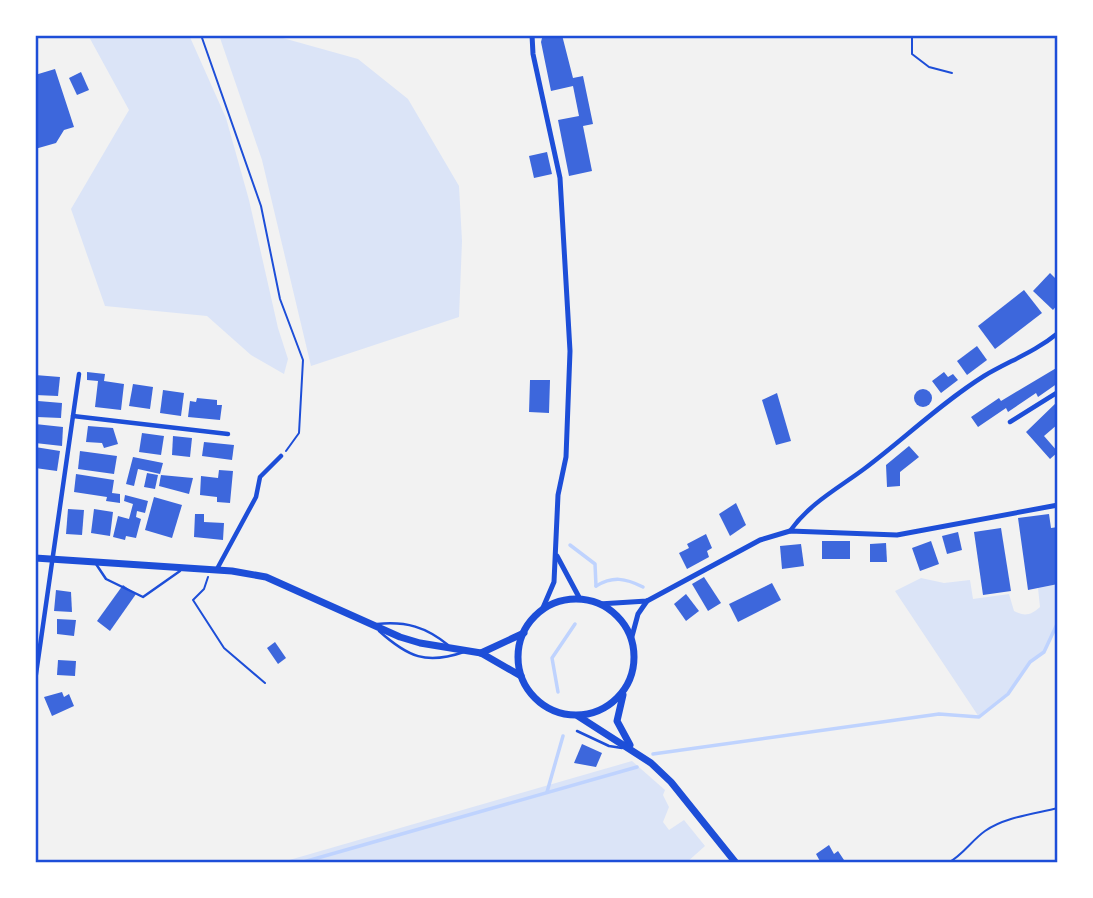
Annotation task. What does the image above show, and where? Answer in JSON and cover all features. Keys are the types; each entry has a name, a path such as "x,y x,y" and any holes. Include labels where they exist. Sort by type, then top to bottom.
{"main road":[{"path":"35,558 214,570 284,583 371,624 420,643 481,653 521,676"},
{"path":"625,688 612,703 596,712 578,715 559,713 543,705 530,692 521,676 519,659 525,632 542,610 560,601 580,599 599,604 616,615 631,640 633,670 625,688 617,721 632,749"},
{"path":"481,653 525,632"},
{"path":"578,715 632,749 671,782 736,863"}],"street":[{"path":"533,35 533,54 560,178 570,351 566,457 558,495 554,582 542,610"},
{"path":"790,531 806,509 864,468 929,416 981,378 1026,355 1058,333"},
{"path":"35,681 50,559 79,374"},
{"path":"1010,422 1058,392"},
{"path":"73,416 228,434"},
{"path":"214,570 256,497 260,477 281,456"},
{"path":"599,604 647,601 760,540 790,531 897,535 1057,508"},
{"path":"556,553 580,599"},
{"path":"631,640 638,614 647,601"}],"lane":[{"path":"94,562 106,579 143,597 183,568"},
{"path":"371,624 400,622 431,631 454,649"},
{"path":"371,624 400,650 422,658 444,659 468,651"},
{"path":"577,731 609,746 632,749"}],"path":[{"path":"201,35 261,206 280,299 303,360 299,433 281,456"},
{"path":"912,35 912,54 929,67 952,73"},
{"path":"214,570 204,589 193,600 224,648 265,682"},
{"path":"948,863 998,824 1058,808"}],"shaded area":[{"path":"88,35 189,35 226,118 249,200 278,328 288,359 284,374 251,355 207,316 105,306 71,209 129,110"},
{"path":"219,35 272,35 358,59 408,99 459,186 462,241 459,317 311,366 262,160"},
{"path":"921,578 944,583 970,580 973,599 1009,594 1014,611 1021,614 1031,613 1040,607 1038,588 1058,584 1058,622 1044,652 1030,662 1008,694 979,717 895,591"},
{"path":"632,761 665,790 663,795 669,807 663,822 669,830 684,820 705,846 686,863 279,863"}],"building":[{"path":"562,35 573,78 583,76 593,124 583,126 592,171 569,176 558,120 579,116 573,86 551,91 541,42 542,38"},
{"path":"55,69 74,127 64,130 56,143 35,149 35,75"},
{"path":"81,72 89,90 77,95 69,78"},
{"path":"547,152 552,174 534,178 529,156"},
{"path":"1050,273 1058,281 1058,304 1053,310 1033,291"},
{"path":"1024,290 1042,313 995,349 978,326"},
{"path":"977,346 987,360 967,375 957,361"},
{"path":"1058,367 1058,383 1038,397 1036,393 1008,412 1006,408 978,427 971,417 999,398 1001,401"},
{"path":"87,372 105,374 104,381 124,384 121,410 95,407 98,381 87,380"},
{"path":"944,372 948,377 953,374 958,380 941,393 932,381"},
{"path":"35,375 60,377 58,396 35,395"},
{"path":"530,380 550,380 549,413 529,412"},
{"path":"133,384 153,387 150,409 129,406"},
{"path":"923,389 929,392 932,398 929,404 923,407 917,404 914,398 917,392"},
{"path":"163,390 184,393 181,416 160,413"},
{"path":"777,393 791,441 776,445 762,400"},
{"path":"197,398 217,400 217,405 222,405 220,420 188,417 190,401 196,402"},
{"path":"38,401 62,403 61,418 37,417"},
{"path":"1058,401 1058,424 1044,436 1058,452 1050,459 1026,432"},
{"path":"35,424 63,427 62,446 35,443"},
{"path":"88,426 113,428 118,444 104,448 102,443 86,442"},
{"path":"142,433 164,436 161,455 139,452"},
{"path":"173,436 192,438 190,457 172,455"},
{"path":"204,442 234,445 232,460 202,456"},
{"path":"909,446 919,457 900,472 900,486 887,487 886,465"},
{"path":"35,447 60,451 57,471 35,468"},
{"path":"80,451 117,456 114,474 78,469"},
{"path":"133,457 163,463 160,474 138,469 134,486 126,484"},
{"path":"219,470 233,471 230,503 217,502 217,497 200,495 201,476 218,478"},
{"path":"147,473 158,475 155,489 144,487"},
{"path":"76,474 114,480 112,493 120,494 120,503 106,501 107,497 74,492"},
{"path":"161,475 193,478 189,494 159,486"},
{"path":"125,495 148,501 145,513 137,511 136,517 141,519 136,538 126,536 125,540 113,537 118,516 129,519 133,504 124,501"},
{"path":"154,497 182,505 172,538 145,530"},
{"path":"736,503 746,525 730,536 719,514"},
{"path":"68,509 84,510 82,535 66,534"},
{"path":"94,509 113,512 110,536 91,533"},
{"path":"195,514 204,514 204,522 224,523 223,540 194,537"},
{"path":"1049,514 1051,528 1058,527 1058,584 1028,590 1018,518"},
{"path":"1001,528 1011,591 983,595 974,532"},
{"path":"958,532 962,550 947,554 942,536"},
{"path":"706,534 712,548 707,551 709,557 687,569 679,553 689,548 687,544"},
{"path":"822,541 850,541 850,559 822,559"},
{"path":"931,541 939,564 920,571 912,548"},
{"path":"886,543 887,562 870,562 870,544"},
{"path":"801,544 804,566 782,569 780,546"},
{"path":"704,577 721,603 708,611 692,584"},
{"path":"772,583 781,600 738,622 729,604"},
{"path":"123,585 136,594 110,631 97,621"},
{"path":"56,590 71,592 72,612 54,611"},
{"path":"686,594 699,611 686,621 674,604"},
{"path":"57,619 76,620 74,636 57,634"},
{"path":"275,642 286,658 278,664 267,648"},
{"path":"58,660 76,661 75,676 57,675"},
{"path":"62,692 64,697 69,694 74,706 52,716 44,697"},
{"path":"582,744 602,753 596,767 574,763"},
{"path":"829,845 834,854 838,851 846,863 835,863 833,860 821,863 816,854"}],"waterway":[{"path":"570,545 595,564 596,586"},
{"path":"596,586 619,579 643,587"},
{"path":"653,754 939,714 979,717 1008,694 1030,662 1044,652 1058,622"},
{"path":"558,692 552,658 575,624"},
{"path":"547,792 563,736"},
{"path":"300,863 637,767"}]}
